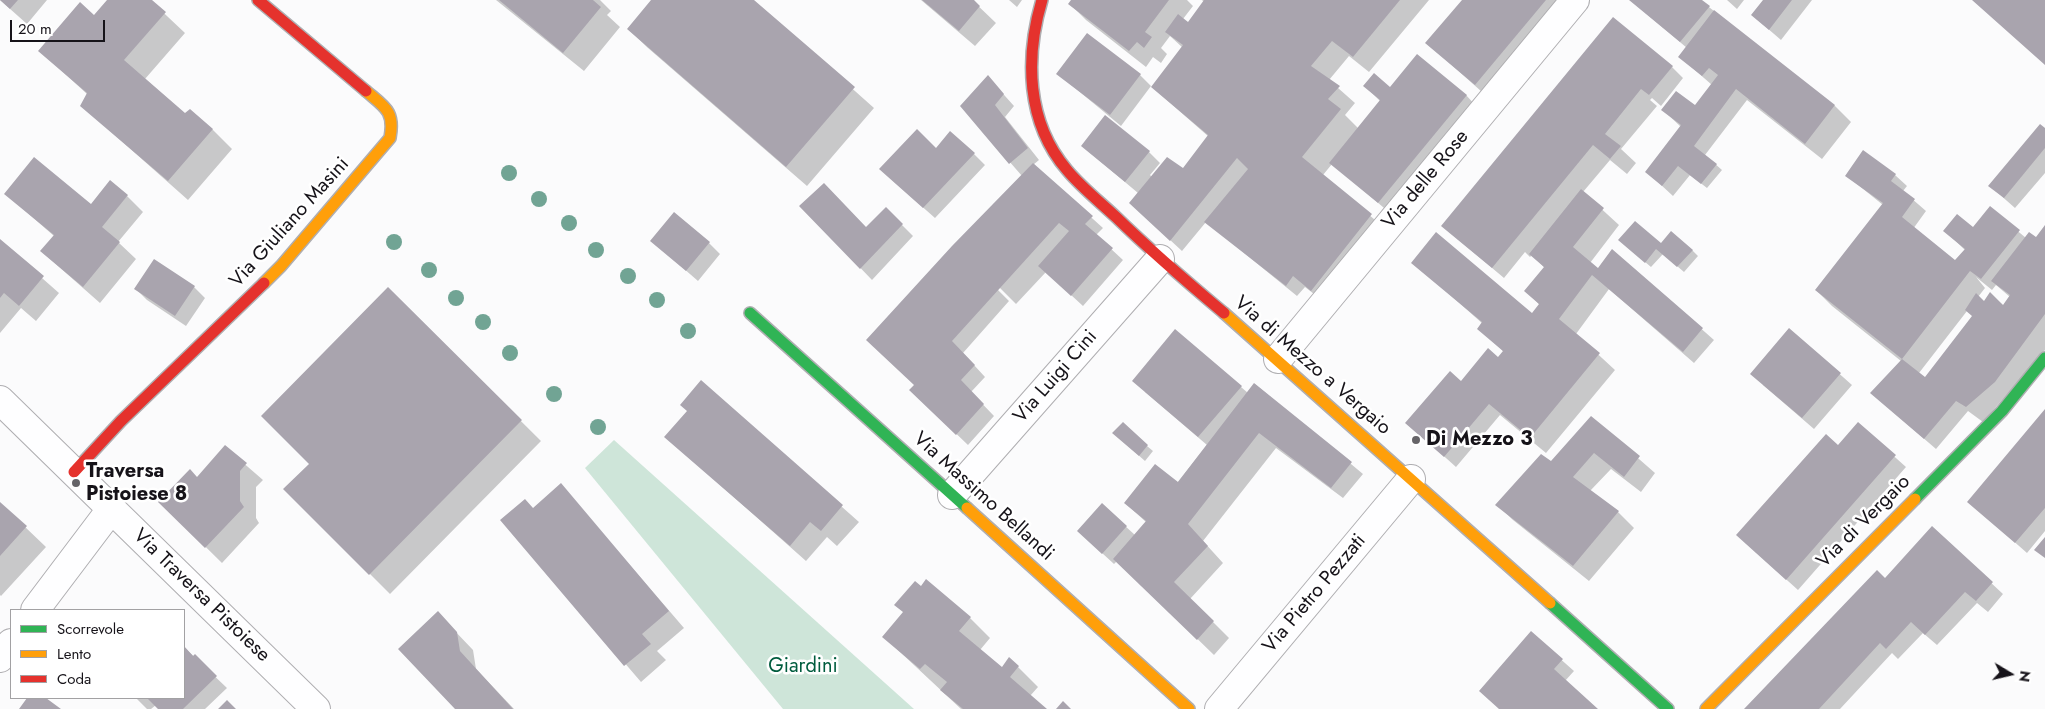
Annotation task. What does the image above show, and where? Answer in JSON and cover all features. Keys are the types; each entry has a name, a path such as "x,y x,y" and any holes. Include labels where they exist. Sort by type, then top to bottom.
{"street":[{"name":"Via Giuliano Masini","path":"74,472 121,422 281,266 390,138 393,122 386,108 258,0"},
{"name":"Via di Mezzo a Vergaio","path":"1042,0 1032,42 1032,82 1037,115 1054,155 1160,259 1278,359 1668,709"},
{"name":"Via delle Rose","path":"1278,359 1575,0"},
{"name":"Via Luigi Cini","path":"952,495 1160,259"},
{"name":"Via Massimo Bellandi","path":"750,313 1190,709"},
{"name":"Via di Vergaio","path":"1706,709 2002,411 2045,358"},
{"name":"Via Traversa Pistoiese","path":"0,400 316,709"},
{"name":"Via Pietro Pezzati","path":"1219,709 1411,478"},
{"path":"37,609 112,508"},
{"path":"0,658 10,644"}],"green space":[{"name":"Giardini","path":"614,440 914,709 783,709 585,468"}],"building":[{"path":"0,0 18,0 10,9"},
{"path":"107,0 152,0 166,12 124,60 185,113 190,109 213,129 168,181 80,106 87,93 38,51 80,2 94,15"},
{"path":"499,0 593,0 601,7 563,53"},
{"path":"651,0 754,0 855,87 786,167 627,29"},
{"path":"922,0 974,0 980,6 959,31"},
{"path":"1071,0 1169,0 1145,32 1152,37 1144,48 1137,42 1129,51 1068,4"},
{"path":"1204,0 1400,0 1353,57 1332,41 1311,66 1340,86 1328,99 1341,109 1302,157 1372,214 1311,291 1293,276 1286,286 1204,222 1248,169 1237,158 1170,241 1129,203 1167,157 1183,168 1208,135 1151,87 1183,45 1165,32 1178,14 1188,22"},
{"path":"1462,0 1546,0 1475,85 1425,43"},
{"path":"1629,0 1702,0 1710,6 1680,42"},
{"path":"1763,0 1792,0 1769,30 1751,15"},
{"path":"1972,0 2045,0 2045,65"},
{"path":"1714,10 1835,105 1805,144 1736,89 1694,146 1717,164 1701,184 1678,166 1662,186 1645,172 1681,125 1661,110 1676,91 1695,105 1718,75 1709,68 1702,76 1678,57"},
{"path":"1613,17 1673,66 1649,95 1641,89 1605,134 1621,146 1610,159 1593,145 1492,268 1441,226"},
{"path":"1087,33 1141,74 1110,115 1056,74"},
{"path":"1417,54 1467,95 1378,203 1329,163 1380,100 1363,86 1374,73 1390,87"},
{"path":"988,75 1004,94 995,105 1028,148 1009,164 960,106"},
{"path":"1105,115 1150,151 1125,182 1081,146"},
{"path":"2040,124 2045,128 2045,148 2004,198 1988,186"},
{"path":"917,129 936,148 950,131 975,153 923,208 879,169"},
{"path":"1863,150 1896,174 1891,181 1915,199 1902,217 1955,260 1965,249 1943,231 1957,214 1973,227 1990,206 2020,230 1981,279 1970,271 1902,359 1815,290 1883,203 1845,176"},
{"path":"34,157 91,204 110,180 128,195 102,227 120,242 83,287 40,251 54,235 4,194"},
{"path":"1033,163 1093,216 1085,224 1113,248 1071,296 1038,266 1069,231 1059,223 952,341 975,365 961,380 984,404 956,435 909,390 914,385 866,340 952,246"},
{"path":"824,183 866,227 886,207 903,224 860,269 799,206"},
{"path":"1581,189 1604,208 1573,247 1598,268 1612,249 1703,328 1683,352 1592,275 1559,319 1600,353 1530,438 1489,404 1444,457 1405,423 1450,371 1461,381 1488,348 1498,357 1503,351 1477,329 1482,322 1411,263 1436,232 1532,313 1539,304 1524,291 1544,267 1529,254"},
{"path":"674,212 710,242 686,271 650,241"},
{"path":"1635,221 1661,243 1671,231 1693,250 1677,267 1656,249 1645,263 1618,240"},
{"path":"2045,225 2045,314 1995,382 1966,407 1956,401 1924,439 1870,393 1902,359 1925,377 1972,316 1965,310 1976,293 1984,301 1990,292 2003,305 2010,295 1991,281 2029,232 2036,237"},
{"path":"0,239 44,276 19,306 4,293 0,298"},
{"path":"154,259 195,286 175,316 134,289"},
{"path":"388,287 522,420 369,575 283,489 309,464 261,416"},
{"path":"1789,328 1841,373 1802,418 1750,374"},
{"path":"1175,329 1242,386 1198,437 1132,381"},
{"path":"701,380 843,505 821,531 810,522 790,546 664,437 687,411 680,405"},
{"path":"1254,383 1352,462 1331,488 1259,433 1188,524 1208,546 1174,582 1214,621 1197,640 1113,559 1146,521 1124,503 1155,464 1178,482"},
{"path":"2045,409 2045,508 2015,543 1967,502"},
{"path":"1591,416 1640,456 1624,477 1594,453 1573,477 1619,511 1573,566 1495,505 1541,454 1551,461"},
{"path":"1123,422 1148,445 1139,456 1112,433"},
{"path":"1858,422 1896,455 1786,580 1736,535 1826,434 1838,445"},
{"path":"225,445 247,463 240,471 240,501 244,507 205,548 158,502 190,469 197,477"},
{"path":"561,483 669,611 642,634 651,644 624,666 500,520 525,499 533,508"},
{"path":"0,502 27,526 0,556"},
{"path":"1102,503 1127,526 1102,554 1077,531"},
{"path":"1932,526 1993,582 1976,601 1965,592 1925,635 1911,622 1886,649 1880,643 1819,709 1744,709 1877,570 1885,578"},
{"path":"2045,537 2045,558 2034,550"},
{"path":"926,579 971,617 959,631 1002,667 1009,657 1019,666 1010,677 1047,709 963,709 940,690 947,682 925,664 920,669 882,637 903,612 894,605 915,581 921,586"},
{"path":"438,611 457,632 460,651 513,709 455,709 398,649"},
{"path":"1531,631 1563,659 1554,669 1598,709 1499,709 1479,691"},
{"path":"185,647 193,656 195,654 217,676 183,709 158,709 148,699 185,699"},
{"path":"26,699 47,699 61,709 19,709"},
{"path":"227,700 236,709 218,709"},
{"path":"1063,701 1071,709 1056,709"}],"traffic: fast":[{"path":"750,313 967,508"},
{"path":"1915,499 2002,411 2045,358"},
{"path":"1550,603 1668,709"}],"traffic: slow":[{"path":"264,283 281,266 390,138 390,115 366,91"},
{"path":"1224,313 1550,603"},
{"path":"1706,709 1915,499"},
{"path":"967,508 1189,709"}],"traffic: jam":[{"path":"258,0 366,91"},
{"path":"1042,0 1033,44 1033,88 1043,131 1053,151 1084,188 1224,313"},
{"path":"74,472 121,421 264,283"}],"place":[{"name":"Di Mezzo 3","path":"1416,440"},
{"name":"Traversa Pistoiese 8","path":"76,483"}]}
